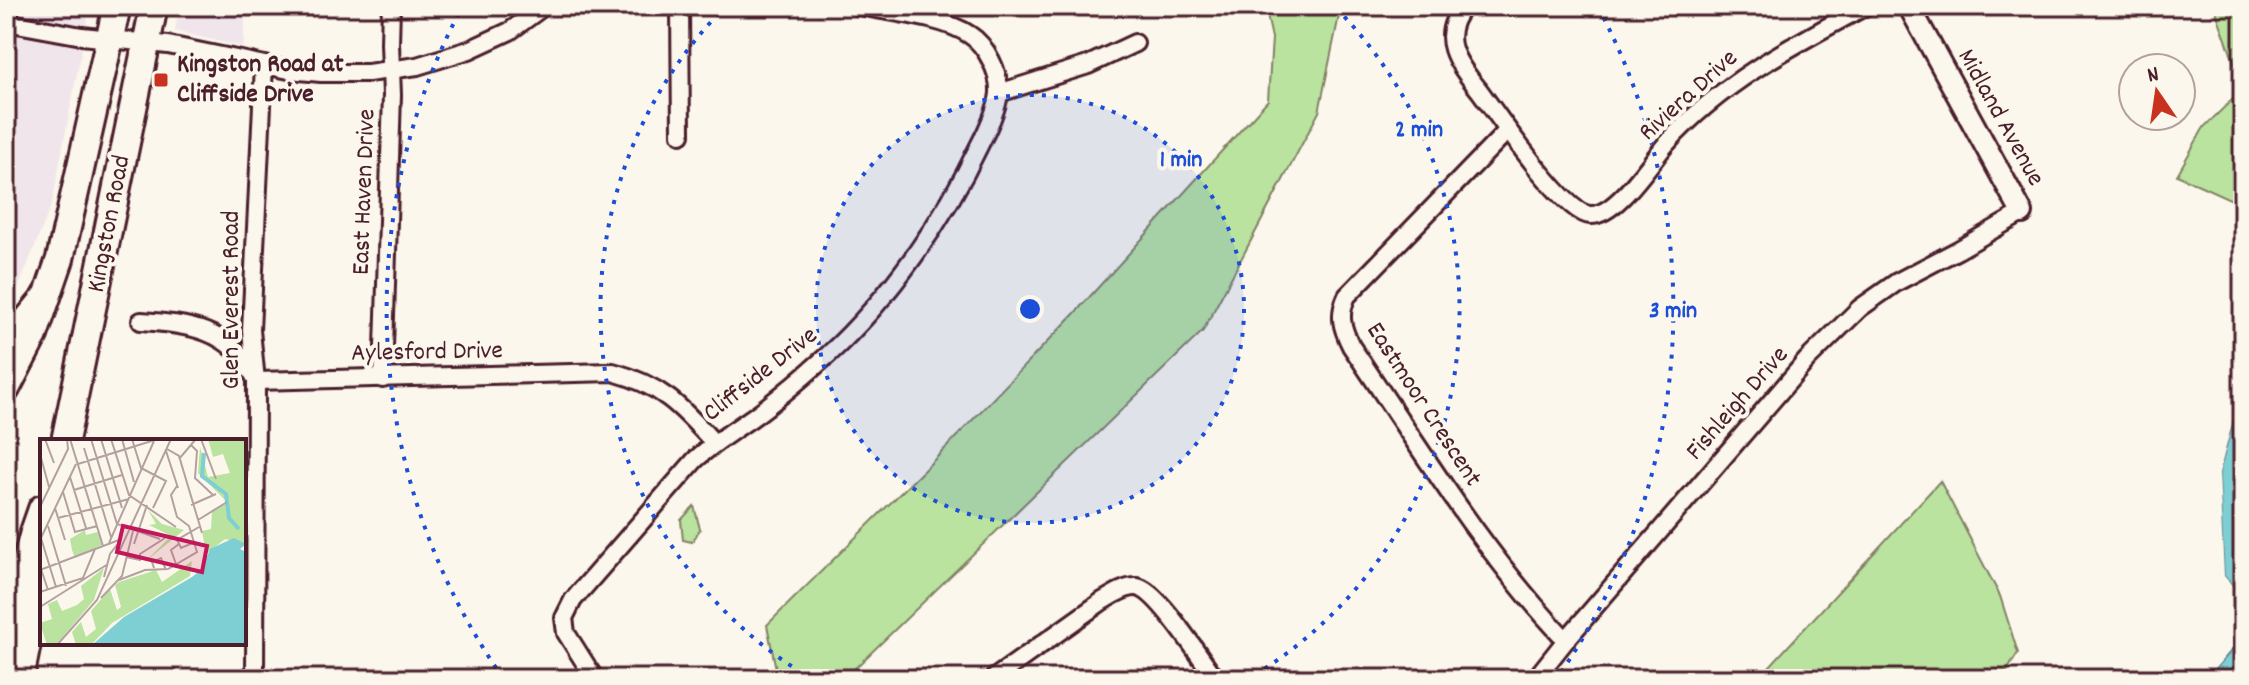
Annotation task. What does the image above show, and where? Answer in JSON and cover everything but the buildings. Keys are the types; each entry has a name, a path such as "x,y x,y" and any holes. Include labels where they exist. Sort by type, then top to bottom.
{"main road":[{"name":"Kingston Road","path":"6,389 34,335 60,259 117,6"},
{"name":"Kingston Road","path":"65,439 154,6"},
{"path":"6,638 40,515"},
{"path":"20,679 40,578"}],"street":[{"name":"East Haven Drive","path":"383,379 391,6"},
{"path":"6,22 148,43 264,65 321,73 368,73 417,66 469,50 510,31 544,6"},
{"path":"680,6 681,134"},
{"path":"859,6 938,22 970,34 988,55 999,93 1088,65 1135,43"},
{"path":"1464,6 1454,17 1449,34 1456,59 1507,131"},
{"name":"Riviera Drive","path":"1507,131 1567,203 1588,215 1599,214 1616,204 1677,132 1743,76 1866,6"},
{"name":"Midland Avenue","path":"1909,6 2022,213"},
{"name":"Glen Everest Road","path":"255,679 256,381 251,294 264,65"},
{"name":"Cliffside Drive","path":"595,679 566,633 564,618 573,600 692,463 714,443 790,388 830,353 878,303 929,233 968,169 988,127 999,93"},
{"name":"Eastmoor Crescent","path":"1507,131 1356,285 1347,296 1341,317 1351,346 1470,522 1532,605 1566,640"},
{"name":"Fishleigh Drive","path":"1535,679 1807,360 1837,329 1897,282 2022,213"},
{"path":"6,341 48,290"},
{"path":"141,321 207,331 236,351 256,381"},
{"name":"Aylesford Drive","path":"256,381 613,372 630,377 677,402 714,443"},
{"path":"993,679 1101,602 1120,591 1136,587 1153,595 1216,679"}],"shaded area":[{"path":"6,6 90,6 52,203 6,319"},
{"path":"179,6 246,6 243,47 175,31"}],"green space":[{"path":"1265,6 1341,6 1319,112 1203,331 844,679 778,679 767,625 937,457 1075,313 1268,100 1272,38"},
{"path":"2214,6 2243,6 2243,87"},
{"path":"2243,89 2243,205 2177,175 2204,127"},
{"path":"1940,481 2000,596 2018,653 2002,679 1758,679"},
{"path":"694,506 700,529 692,542 683,540 681,520"}],"water":[{"path":"2243,386 2243,598 2224,576 2219,473"},
{"path":"2243,637 2243,679 2207,679"}],"pier":[{"path":"2243,382 2219,473 2224,576 2243,602 2220,577 2215,474 2239,385"}],"place":[{"name":"Kingston Road at Cliffside Drive","path":"161,80"}]}
